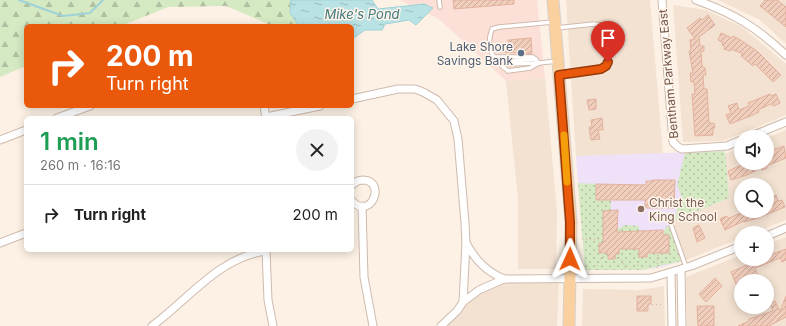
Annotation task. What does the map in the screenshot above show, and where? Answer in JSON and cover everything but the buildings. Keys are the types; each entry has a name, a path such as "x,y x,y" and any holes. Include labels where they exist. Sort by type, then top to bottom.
{"main road":[{"path":"553,0 570,222 569,326"}],"street":[{"name":"Bentham Parkway East","path":"662,0 672,142 682,149 727,146 734,143"},
{"path":"696,0 719,8 745,21 762,33 786,55"},
{"path":"354,99 398,89 415,89 429,95 449,113 456,125 466,243 463,302"},
{"path":"62,116 84,108"},
{"path":"275,116 311,108"},
{"path":"766,130 786,122"},
{"path":"0,140 24,131"},
{"path":"354,184 362,180 373,186 375,197 370,204 362,206 354,202"},
{"path":"362,206 364,270 373,326"},
{"path":"774,233 786,228"},
{"path":"0,243 24,234"},
{"path":"466,243 474,258 481,265 490,273 504,279 638,279 662,276 684,269 734,249"},
{"path":"152,326 220,270 247,255 258,252"},
{"path":"266,252 268,300 273,326"},
{"path":"682,326 684,269"},
{"path":"671,273 672,326"},
{"path":"441,326 457,311 463,302 479,290 504,279"}],"lane":[{"path":"439,0 440,7"},
{"path":"538,61 530,68 508,71 493,57 490,35 492,29 499,27 602,25 608,56 608,62 604,68 559,75"},
{"path":"493,57 506,64 558,61"},
{"path":"499,59 533,57 538,61"},
{"path":"669,219 684,269"}],"path":[{"path":"582,239 603,240"},
{"path":"658,253 658,268"},
{"path":"596,270 597,262 601,257 608,255"},
{"path":"637,270 639,255"},
{"path":"615,256 621,258 626,270"},
{"path":"648,305 664,304"}],"shaded area":[{"path":"399,0 537,0 545,78 506,81 439,19"},
{"path":"566,0 650,0 663,154 576,156"},
{"path":"718,0 786,0 786,44 760,20"},
{"path":"673,5 706,10 742,27 786,64 786,115 750,130 734,130 734,136 723,141 683,142"},
{"path":"545,78 557,212 556,269 518,269 518,199 506,81"},
{"path":"786,130 786,220 771,226 734,226 734,241 686,260 674,225 675,220 729,198 725,154 734,151 734,170 774,170 774,135"},
{"name":"Christ the King School","path":"725,151 729,198 675,220 674,225 686,260 682,261 678,251 681,261 663,267 642,270 585,270 576,156"},
{"path":"786,237 786,326 687,326 686,277 734,258 734,266 774,266 774,241"},
{"path":"559,279 557,326 441,326 463,302 494,283"},
{"path":"664,286 665,326 582,326 583,289 640,290"}],"green space":[{"path":"0,0 291,0 290,13 298,24 268,24 226,6 168,7 126,24 24,24 24,67 0,77"},
{"path":"725,151 729,198 675,220 678,203 683,200 677,185 685,153"},
{"path":"578,183 596,184 596,200 611,200 611,211 603,211 603,243 599,243 599,253 608,253 608,259 619,249 639,249 639,257 647,257 647,253 669,253 669,236 663,235 666,226 670,227 682,261 642,270 585,270"},
{"path":"625,225 639,226 639,232 617,232 617,229"}],"water":[{"name":"Mike's Pond","path":"291,0 372,0 378,9 424,4 433,8 416,25 409,20 385,24 382,30 365,30 354,38 354,24 298,24 290,13"}],"waterway":[{"path":"19,0 63,16 90,13 103,0"}],"slow traffic":[{"path":"564,135 567,182"}],"place":[{"name":"Lake Shore Savings Bank","path":"521,53"},
{"name":"Christ the King School","path":"641,209"}],"route":[{"path":"570,259 570,222 559,75 601,69 604,68 608,62"}]}
